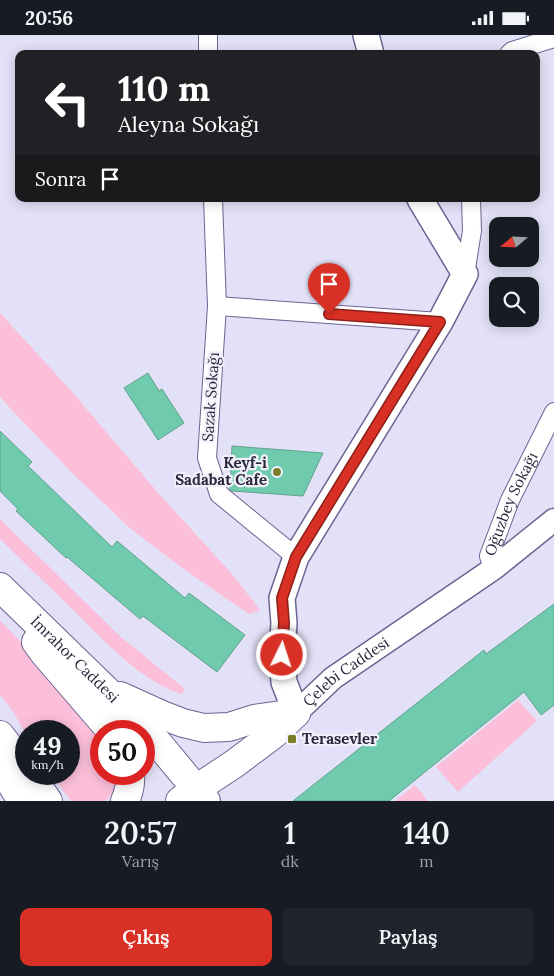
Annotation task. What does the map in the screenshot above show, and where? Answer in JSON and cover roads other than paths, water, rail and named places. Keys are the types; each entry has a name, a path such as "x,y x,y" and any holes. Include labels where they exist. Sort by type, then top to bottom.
{"main road":[{"path":"366,35 370,50"},
{"path":"296,713 284,682 282,598 296,557 440,322 465,274 422,202"},
{"path":"0,588 19,619 44,653 102,720"},
{"name":"İmrahor Caddesi","path":"0,588 158,743 194,797"},
{"path":"107,691 162,715 204,728 230,727 254,719 296,713"},
{"path":"194,797 274,734 296,713"},
{"path":"0,735 15,755"},
{"path":"0,766 22,801"},
{"path":"37,785 48,801"},
{"path":"125,801 130,785"}],"street":[{"path":"208,35 208,50"},
{"path":"515,50 554,37"},
{"name":"Sazak Sokağı","path":"214,202 217,306 207,459 218,493 296,557"},
{"path":"465,274 472,231 471,202"},
{"path":"217,306 440,322"},
{"name":"Oğuzbey Sokağı","path":"497,574 489,556 510,500 554,412"},
{"name":"Çelebi Caddesi","path":"296,713 332,694 476,597 497,574 554,520"},
{"name":"Çelebi Caddesi","path":"497,574 554,536"}],"place":[{"name":"Keyf-i Sadabat Cafe","path":"277,472"},
{"name":"Terasevler","path":"292,739"}]}
